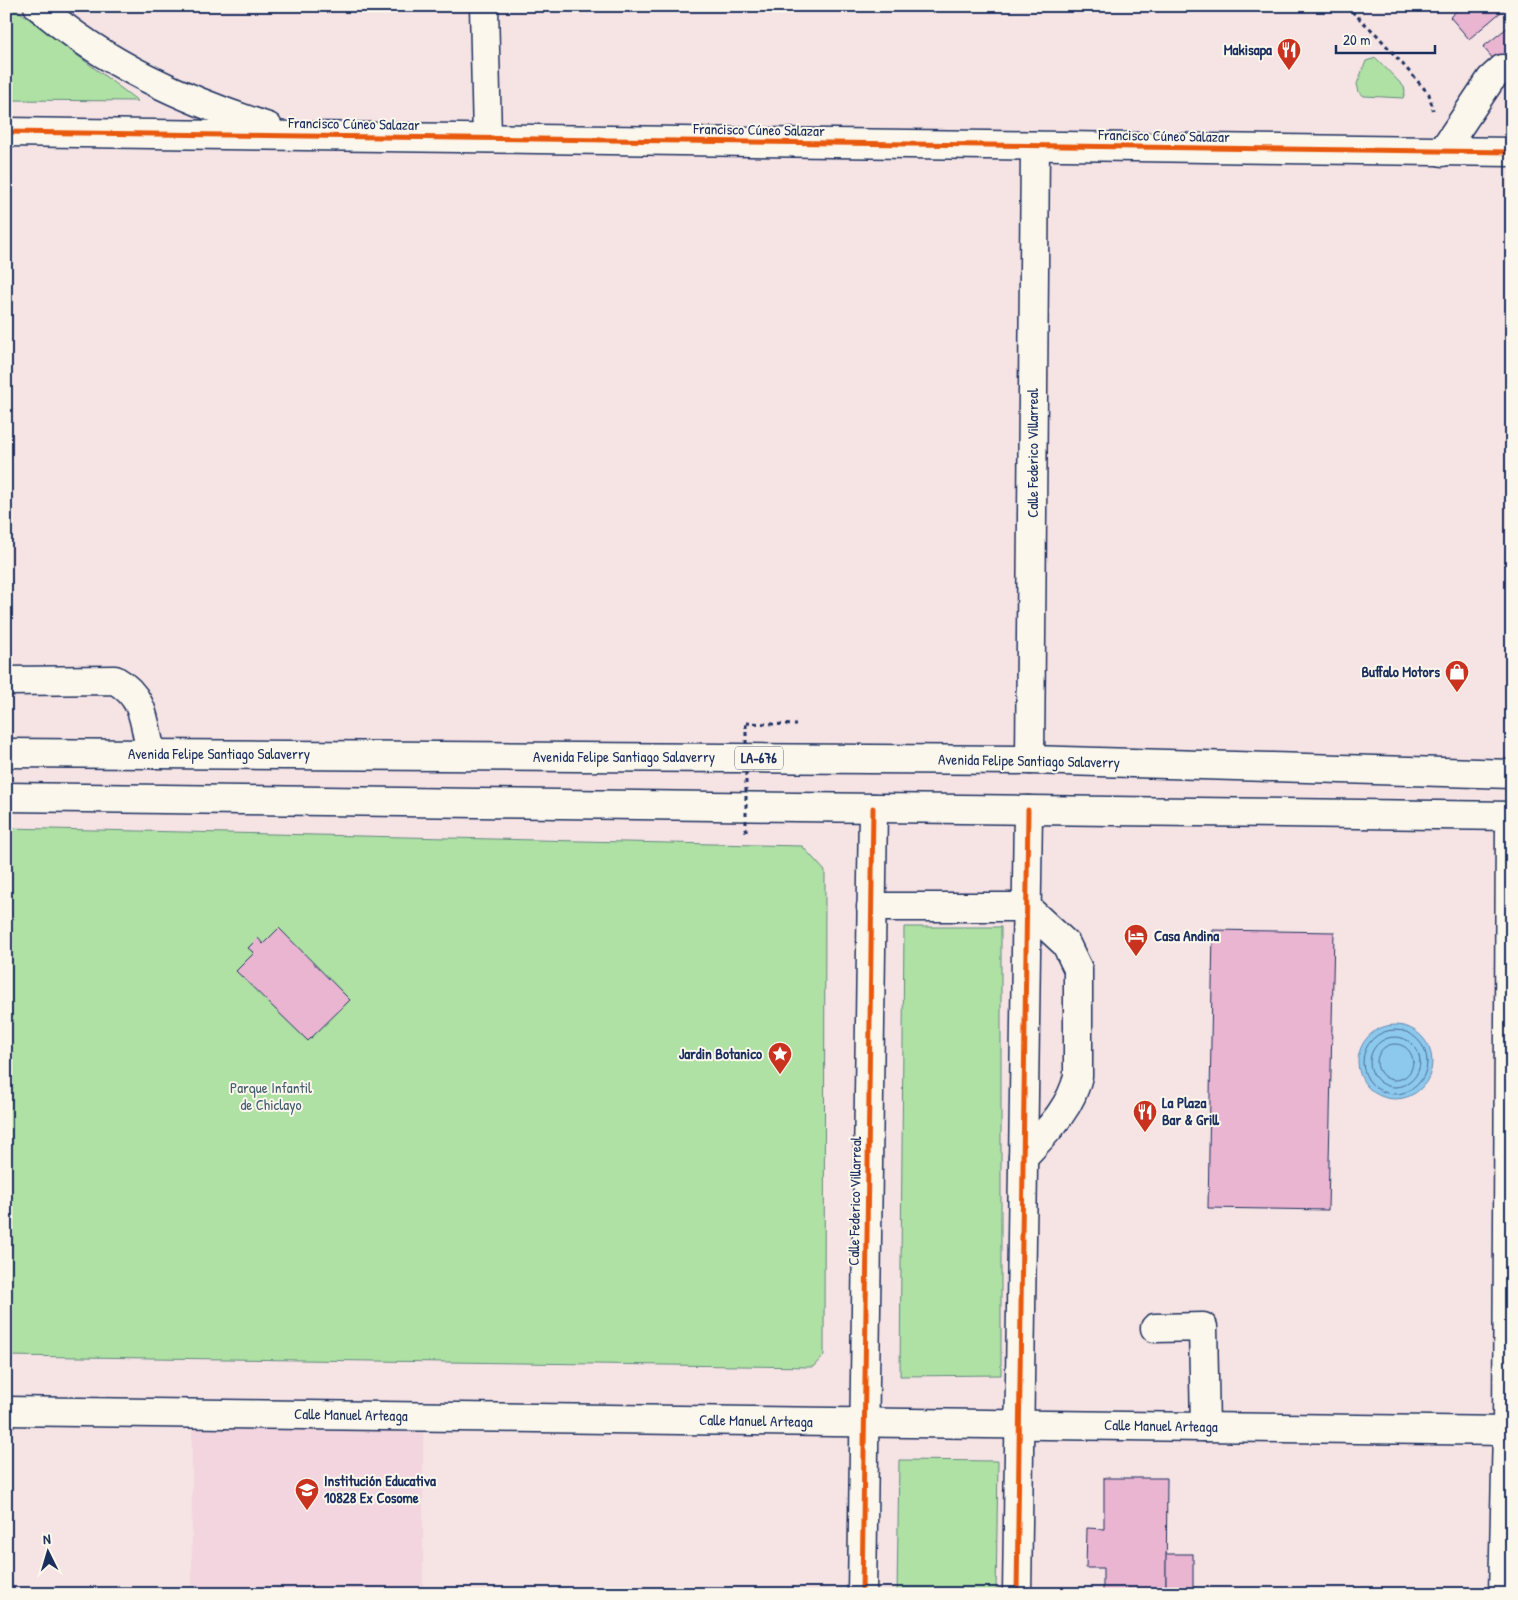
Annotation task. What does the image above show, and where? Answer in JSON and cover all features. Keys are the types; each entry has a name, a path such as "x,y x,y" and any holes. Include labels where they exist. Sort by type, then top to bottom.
{"street":[{"path":"38,6 60,25 132,72 210,108 293,136"},
{"path":"484,6 486,138"},
{"path":"1442,152 1491,79 1502,69"},
{"name":"Francisco Cúneo Salazar","path":"6,132 1512,152"},
{"name":"Calle Federico Villarreal","path":"1030,760 1035,146"},
{"path":"6,682 115,680 128,688 140,704 151,754"},
{"name":"Avenida Felipe Santiago Salaverry","path":"6,753 1030,760 1512,774"},
{"path":"6,797 1511,816 1507,1430 1503,1594"},
{"name":"Calle Federico Villarreal","path":"862,1594 873,808"},
{"path":"1017,1594 1028,810"},
{"path":"871,907 1026,907 1066,944 1078,968 1078,1076 1074,1093 1056,1121 1023,1157"},
{"path":"1155,1328 1203,1327 1205,1427"},
{"name":"Calle Manuel Arteaga","path":"6,1411 1507,1430"}],"path":[{"path":"1346,6 1377,35 1429,94 1442,152"},
{"path":"746,832 746,723 796,725"}],"shaded area":[{"name":"Institución Educativa 10828 Ex Cosome","path":"192,1428 423,1429 423,1594 192,1594"}],"green space":[{"path":"6,6 12,6 138,101 6,100"},
{"path":"1376,58 1404,87 1403,98 1364,96 1359,92 1357,84 1366,61"},
{"name":"Parque Infantil de Chiclayo","path":"6,828 802,846 825,871 824,1355 813,1367 6,1356"},
{"path":"904,927 1001,927 1001,1375 900,1376"},
{"path":"899,1460 998,1461 996,1594 897,1594"}],"water":[{"path":"1395,1025 1409,1028 1421,1036 1429,1048 1432,1062 1429,1076 1421,1088 1409,1096 1395,1099 1381,1096 1369,1088 1361,1076 1358,1062 1361,1048 1369,1036 1381,1028"}],"building":[{"path":"1462,6 1508,6 1469,39 1450,17"},
{"path":"1512,24 1512,81 1483,47"},
{"path":"279,928 350,1000 308,1041 236,971 254,953 248,948 258,938 263,944"},
{"path":"1213,930 1334,932 1328,1210 1208,1208"},
{"path":"1104,1478 1167,1478 1166,1594 1103,1594 1103,1568 1086,1568 1087,1528 1104,1529"},
{"path":"1166,1554 1193,1554 1193,1594 1166,1594"}],"cycle path":[{"path":"6,132 1512,152"},
{"path":"862,1594 873,808"},
{"path":"1017,1594 1028,810"}],"place":[{"name":"Makisapa","path":"1289,71"},
{"name":"Buffalo Motors","path":"1457,693"},
{"name":"Casa Andina","path":"1136,957"},
{"name":"Jardin Botanico","path":"780,1075"},
{"name":"La Plaza Bar & Grill","path":"1145,1133"},
{"name":"Institución Educativa 10828 Ex Cosome","path":"307,1511"}]}
